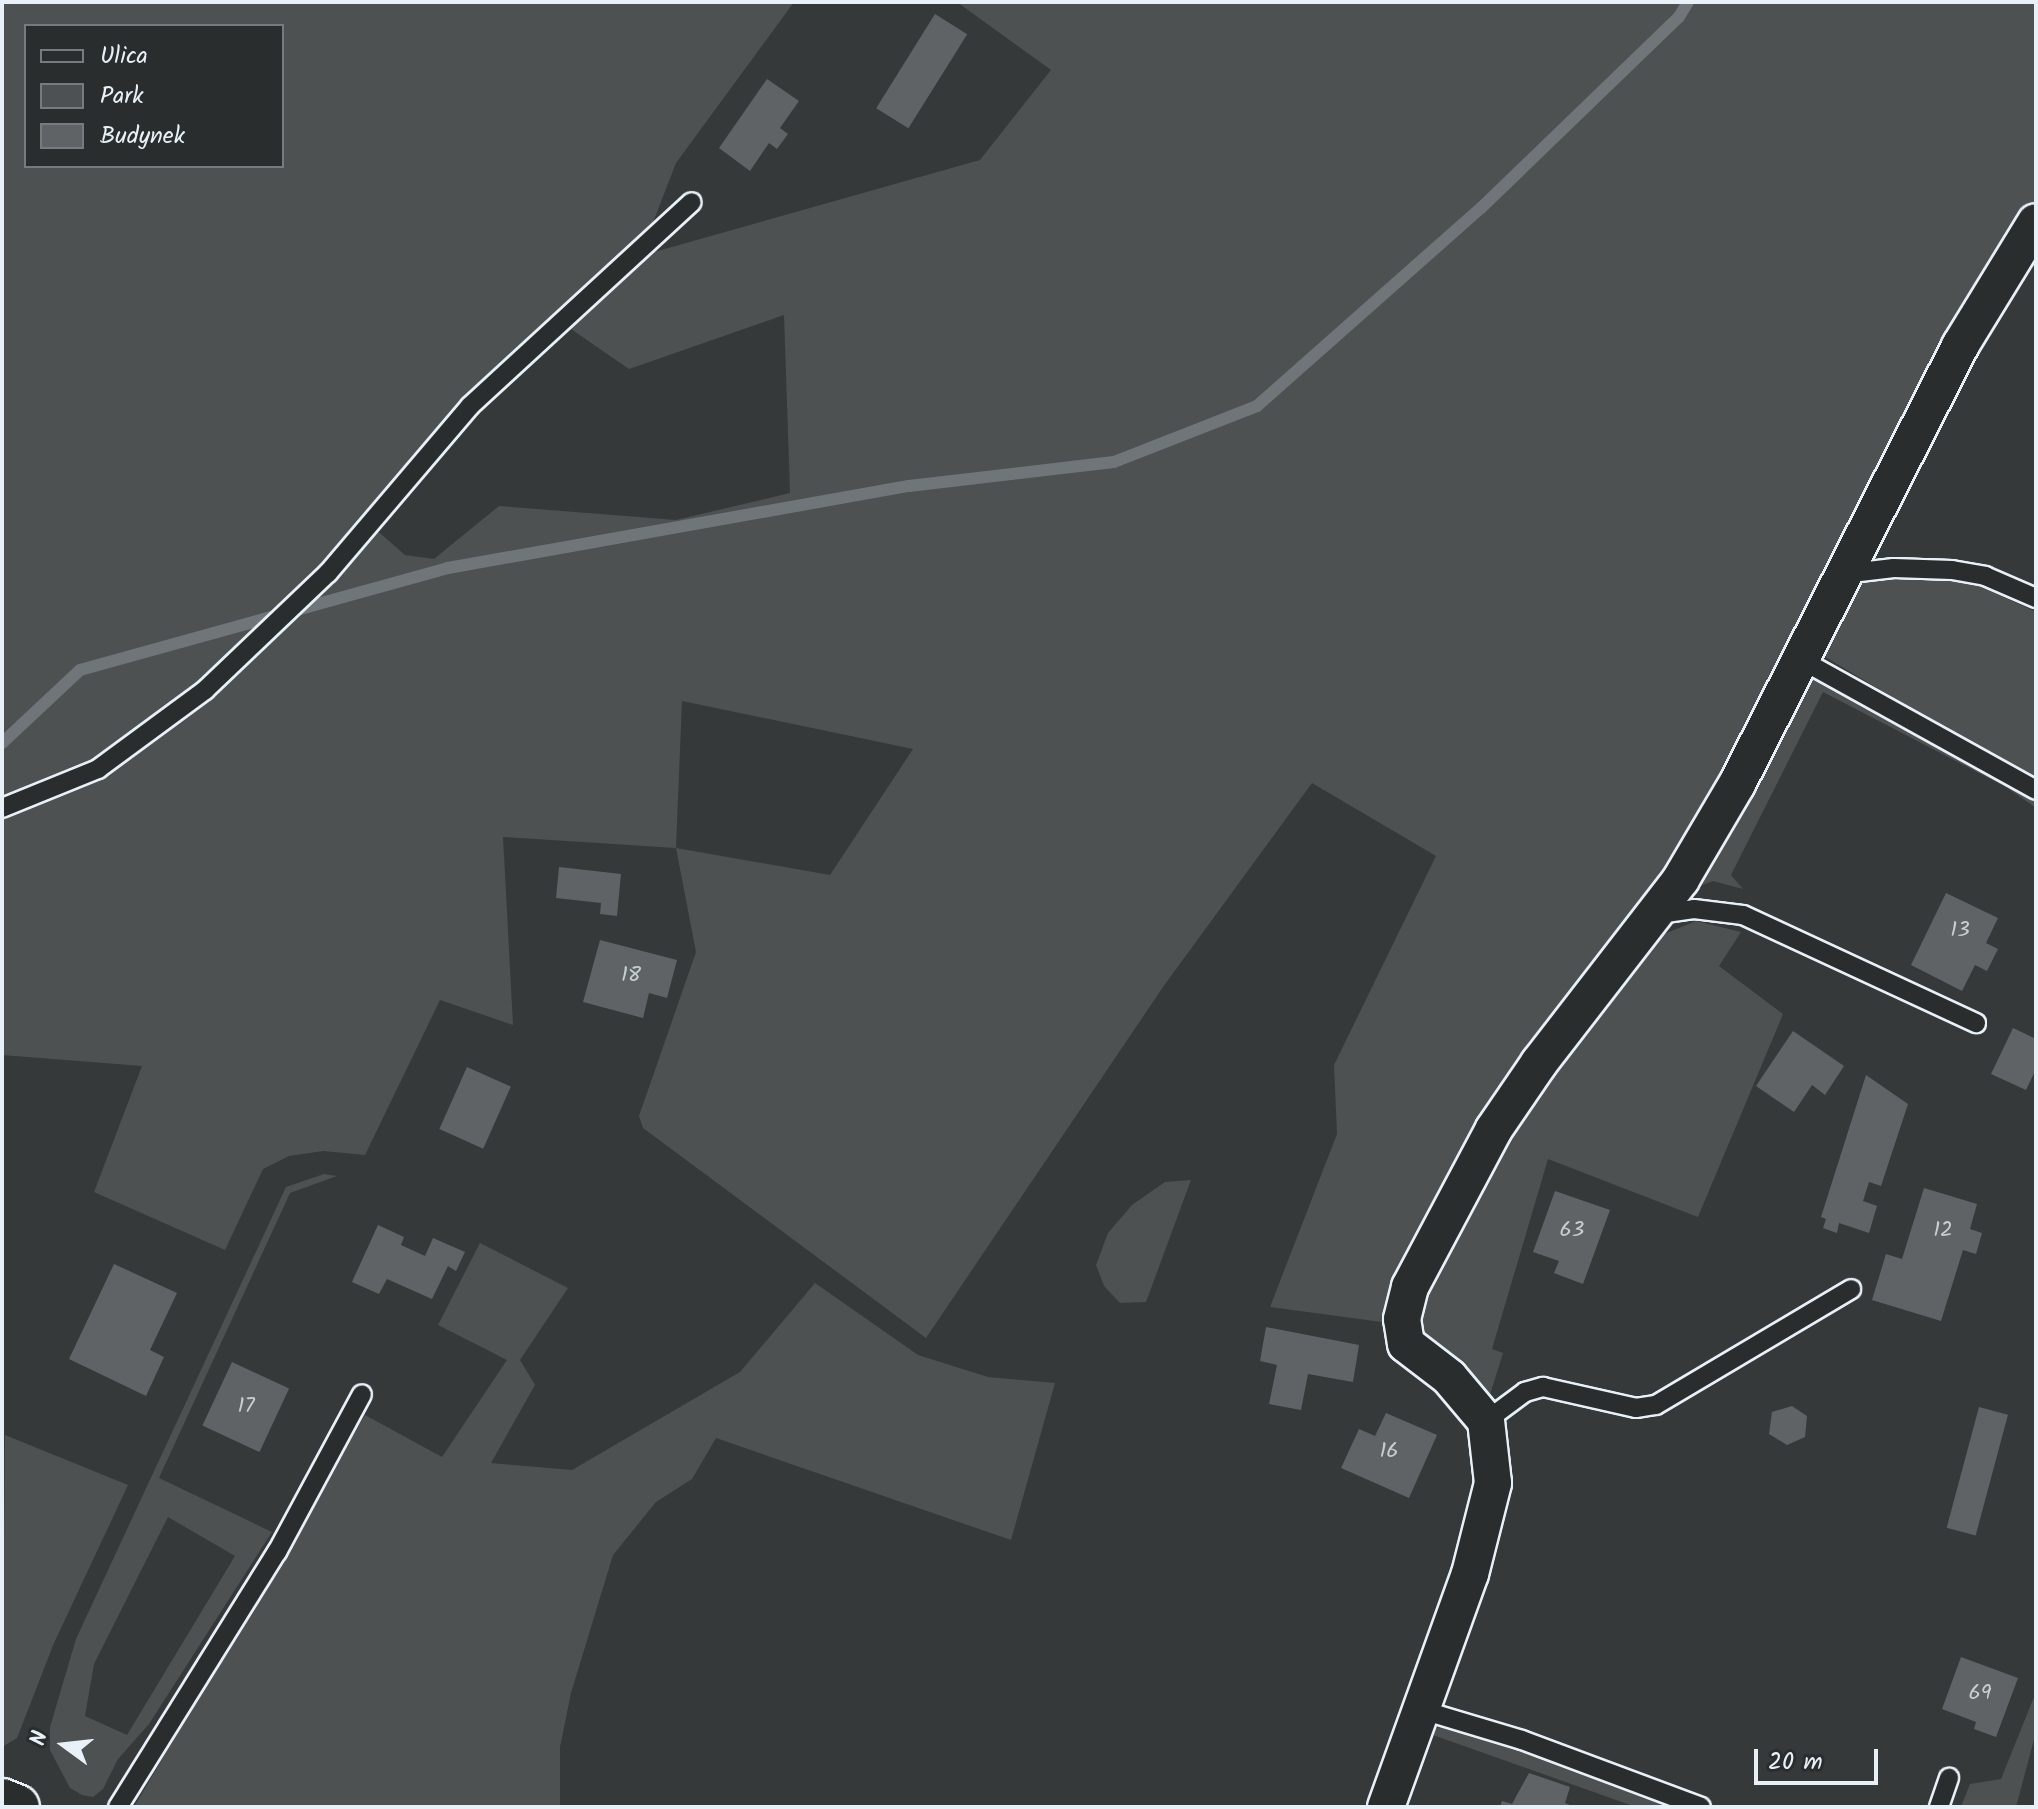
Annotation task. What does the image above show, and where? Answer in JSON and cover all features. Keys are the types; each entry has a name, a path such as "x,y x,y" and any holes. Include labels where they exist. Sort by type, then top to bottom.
{"street":[{"path":"1386,1807 1422,1710 1488,1506 1493,1462 1486,1421 1449,1377 1406,1344 1404,1304 1494,1129 1575,1014 1659,914 1737,784 1798,658 1960,346 2036,222"},
{"path":"2,1801 17,1807"}],"lane":[{"path":"2,808 98,769 205,690 318,582 470,406 692,202"},
{"path":"1843,574 1894,568 1952,570 1985,576 2036,598"},
{"path":"1798,658 2036,790"},
{"path":"1659,914 1694,909 1743,915 1976,1023"},
{"path":"1486,1421 1525,1392 1543,1387 1636,1408 1656,1405 1851,1289"},
{"path":"118,1807 277,1552 362,1394"},
{"path":"1422,1710 1522,1740 1701,1807"},
{"path":"1939,1807 1949,1778"}],"green space":[{"path":"2,2 794,2 676,163 640,256 980,160 1051,70 957,2 2036,2 2036,199 1954,330 1706,809 1635,914 1389,1323 1270,1307 1337,1134 1334,1065 1436,856 1312,783 1163,987 926,1338 643,1128 639,1116 696,952 676,848 503,837 513,1025 440,1000 365,1155 323,1151 289,1156 263,1169 225,1250 94,1192 142,1066 2,1055","holes":["784,315 790,493 676,520 499,506 434,559 405,555 374,528 454,434 571,329 629,369","682,701 913,749 830,875 676,848"]},
{"path":"1891,577 1936,577 1979,586 2036,612 2036,783 1817,652 1850,582"},
{"path":"1802,680 1822,680 1996,775 2036,800 2036,808 2006,787 1823,692 1731,875 1743,889 1713,881 1690,890"},
{"path":"1696,921 1741,932 1719,966 1783,1014 1698,1217 1548,1159 1492,1349 1503,1353 1488,1401 1436,1356 1417,1327 1422,1294 1498,1143 1652,939"},
{"path":"324,1174 337,1176 290,1193 159,1478 272,1532 149,1724 118,1759 103,1789 93,1797 82,1795 70,1788 50,1750 50,1727 76,1639 286,1187","holes":["168,1517 235,1556 127,1735 85,1716 94,1664"]},
{"path":"1191,1180 1146,1302 1120,1303 1104,1286 1096,1265 1108,1233 1132,1205 1165,1182"},
{"path":"480,1243 568,1288 520,1360 535,1385 491,1463 572,1470 740,1372 815,1283 918,1355 988,1377 1055,1383 1011,1540 716,1438 692,1479 656,1502 613,1555 571,1693 560,1747 560,1807 134,1807 365,1415 442,1457 507,1360 438,1325"},
{"path":"5,1435 128,1485 54,1643 17,1738 2,1747"},
{"path":"2036,1692 2036,1732 2016,1807 1961,1807 1970,1784 2001,1779"},
{"path":"1454,1727 1673,1807 1636,1807 1433,1735 1426,1752 1421,1748 1430,1728"}],"building":[{"path":"935,14 967,34 908,128 876,108"},
{"path":"767,79 799,101 780,128 788,134 777,149 769,143 750,171 719,148"},
{"path":"559,867 621,874 617,916 600,914 601,903 556,898"},
{"path":"1946,893 1998,918 1986,943 1998,949 1987,971 1975,965 1962,991 1911,965"},
{"path":"600,940 677,960 667,998 649,993 643,1018 583,1002"},
{"path":"2013,1028 2036,1039 2036,1069 2026,1090 1991,1074"},
{"path":"1793,1031 1844,1066 1825,1095 1812,1085 1794,1112 1756,1086"},
{"path":"467,1067 511,1087 483,1149 439,1129"},
{"path":"1866,1075 1908,1104 1881,1186 1869,1182 1863,1201 1877,1206 1869,1233 1839,1223 1837,1233 1823,1228 1826,1219 1821,1217"},
{"path":"1924,1188 1977,1204 1970,1229 1982,1233 1976,1254 1963,1250 1941,1321 1872,1300 1886,1254 1902,1259"},
{"path":"1555,1191 1610,1210 1583,1284 1554,1273 1559,1261 1533,1252"},
{"path":"378,1225 404,1237 401,1245 425,1256 433,1238 465,1252 456,1271 448,1266 432,1299 387,1279 379,1294 352,1282"},
{"path":"114,1264 177,1293 150,1350 164,1357 146,1396 69,1359"},
{"path":"1266,1327 1359,1345 1353,1382 1308,1374 1301,1410 1269,1404 1277,1365 1260,1361"},
{"path":"232,1362 289,1389 260,1452 202,1425"},
{"path":"1792,1406 1807,1416 1805,1437 1787,1445 1769,1434 1772,1412"},
{"path":"1979,1407 2008,1415 1976,1536 1947,1528"},
{"path":"1386,1413 1437,1435 1409,1498 1341,1468 1359,1429 1375,1436"},
{"path":"1961,1657 2018,1678 1996,1737 1974,1729 1976,1722 1942,1709"},
{"path":"1529,1773 1570,1787 1565,1803 1575,1807 1500,1807 1502,1801 1512,1804"}],"waterway":[{"path":"2,743 80,670 448,568 909,486 1114,462 1257,406 1481,208 1679,17 1688,2"}]}
